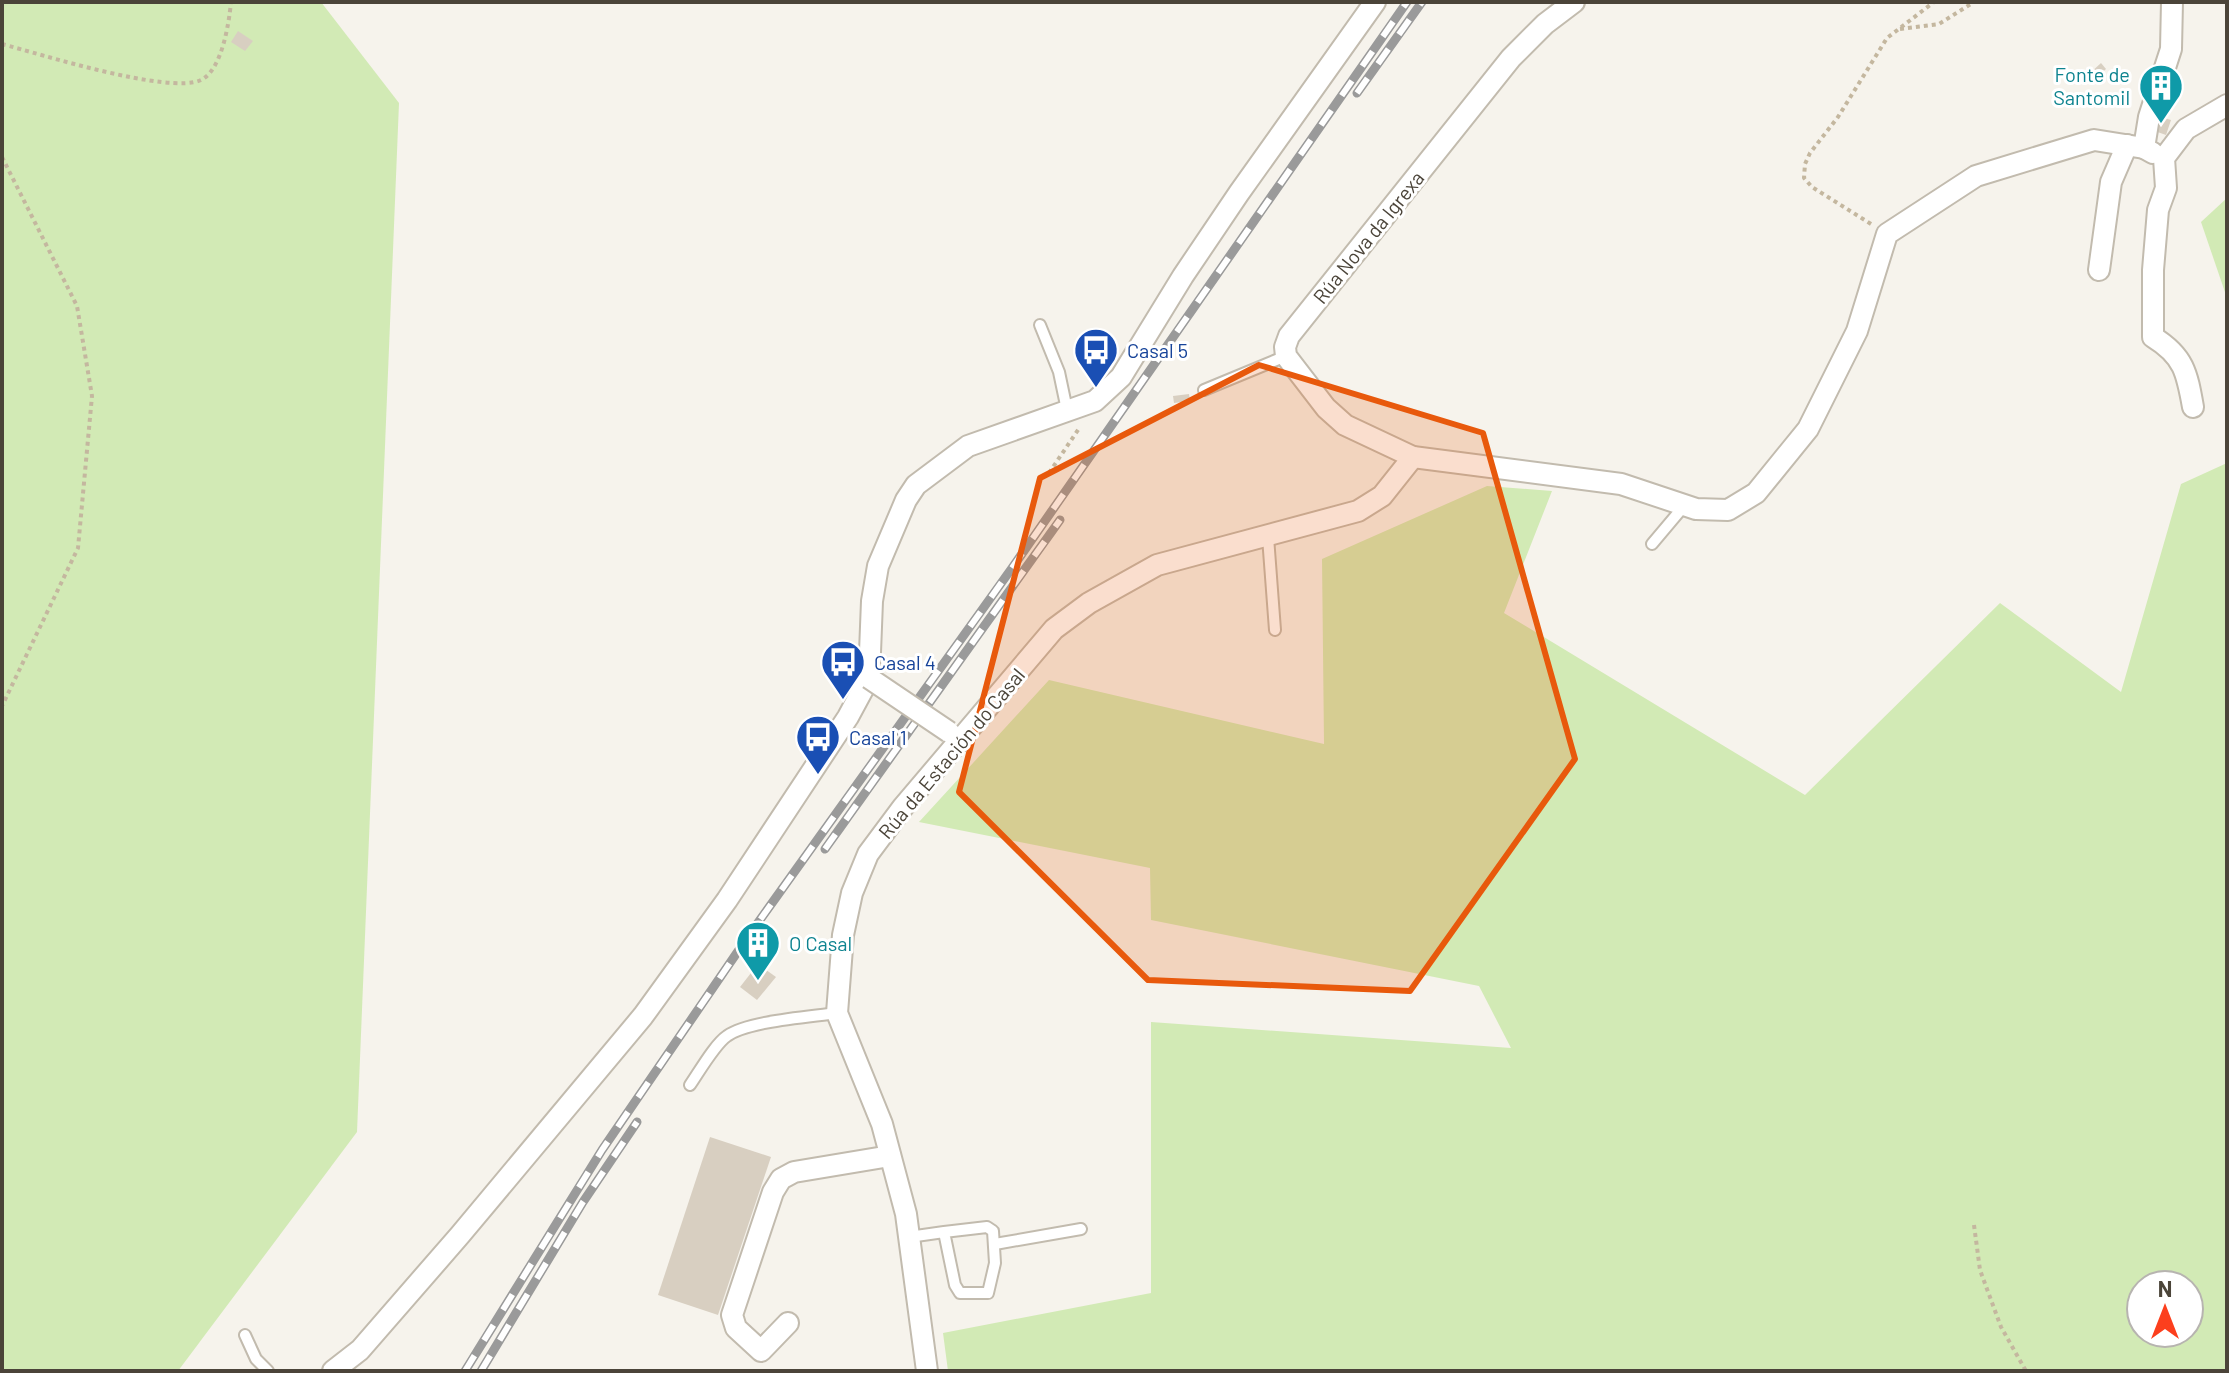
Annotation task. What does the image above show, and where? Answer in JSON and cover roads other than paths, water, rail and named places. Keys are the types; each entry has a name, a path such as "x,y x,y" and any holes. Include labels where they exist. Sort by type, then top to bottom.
{"street":[{"path":"333,1371 360,1350 643,1016 727,900 848,717 869,678 872,601 878,566 906,500 916,485 968,446 1095,401 1121,377 1231,204 1375,2"},
{"path":"2099,270 2111,182 2135,146 2149,117 2171,49 2172,2"},
{"name":"Rúa Nova da Igrexa","path":"1286,356 1289,336 1511,58 1570,3"},
{"path":"2193,407 2186,372 2172,348 2153,337 2153,270 2158,210 2166,188 2164,158 2186,129 2227,105"},
{"path":"1286,356 1326,408 1345,425 1413,457 1621,484 1684,506 1719,511 1737,507 1756,493 1808,429 1857,331 1887,234 1976,176 2094,140 2135,146 2164,158"},
{"name":"Rúa da Estación do Casal","path":"927,1371 906,1214 882,1124 837,1013 843,935 852,893 868,854 956,736 1054,629 1089,603 1157,565 1358,511 1382,496 1413,457"},
{"path":"869,678 956,736"},
{"path":"788,1323 761,1351 736,1328 732,1315 773,1192 781,1179 794,1172 890,1156"}],"lane":[{"path":"1040,325 1059,372 1067,410"},
{"path":"1204,390 1286,356"},
{"path":"1652,544 1684,506"},
{"path":"1268,537 1275,630"},
{"path":"690,1085 726,1036 754,1026 837,1013"},
{"path":"909,1237 944,1232 987,1227 993,1231 995,1263 988,1293 960,1293 955,1285 944,1232"},
{"path":"995,1244 1081,1229"},
{"path":"245,1335 256,1359 268,1371"}],"railway":[{"path":"465,1371 602,1150 747,938 1012,568 1407,2"},
{"path":"1357,93 1422,2"},
{"path":"825,849 1060,520"},
{"path":"481,1371 583,1202 637,1122"}],"place":[{"name":"Fonte de Santomil","path":"2161,125"},
{"name":"Casal 5","path":"1096,389"},
{"name":"Casal 4","path":"843,701"},
{"name":"Casal 1","path":"818,776"},
{"name":"O Casal","path":"758,982"}]}
